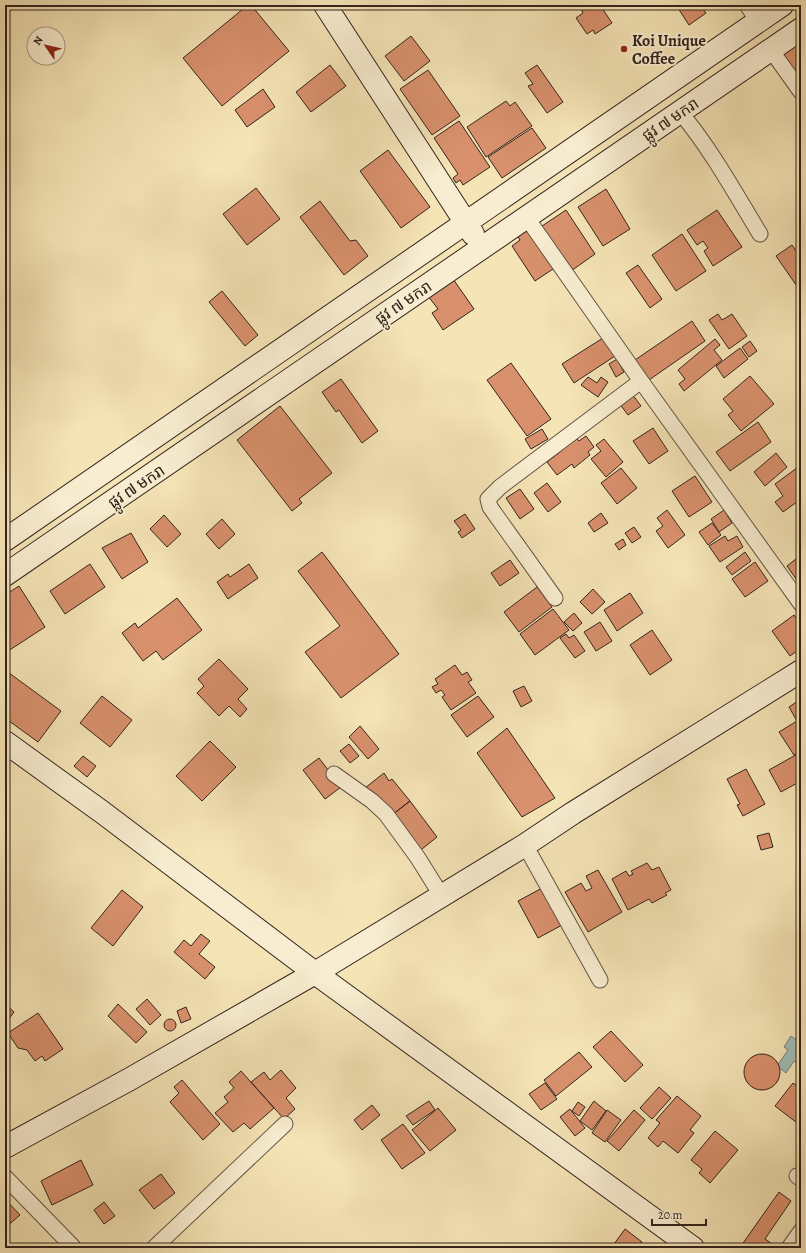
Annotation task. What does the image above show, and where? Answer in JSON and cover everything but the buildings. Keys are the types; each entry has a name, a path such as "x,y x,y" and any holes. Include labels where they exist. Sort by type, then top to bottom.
{"street":[{"path":"325,5 483,247"},
{"name":"ផ្លូវ ៧ មករា","path":"5,540 466,222 752,13 782,5"},
{"name":"ផ្លូវ ៧ មករា","path":"5,575 801,29"},
{"path":"771,50 801,92"},
{"path":"680,112 720,168 760,234"},
{"path":"527,218 641,381 801,604"},
{"path":"555,598 490,507 488,499 500,487 641,381"},
{"path":"5,1147 130,1079 315,973 525,845 573,813 801,671"},
{"path":"5,742 102,812 315,973 694,1248"},
{"path":"334,774 372,801 386,814 418,858 441,895"},
{"path":"525,845 600,980"},
{"path":"154,1248 285,1124"},
{"path":"5,1177 74,1248"},
{"path":"789,1248 801,1231"}],"water":[{"path":"791,1036 801,1043 801,1065 794,1061 786,1073 777,1066 788,1050 784,1047"}],"place":[{"name":"Koi Unique Coffee","path":"624,49"}]}
